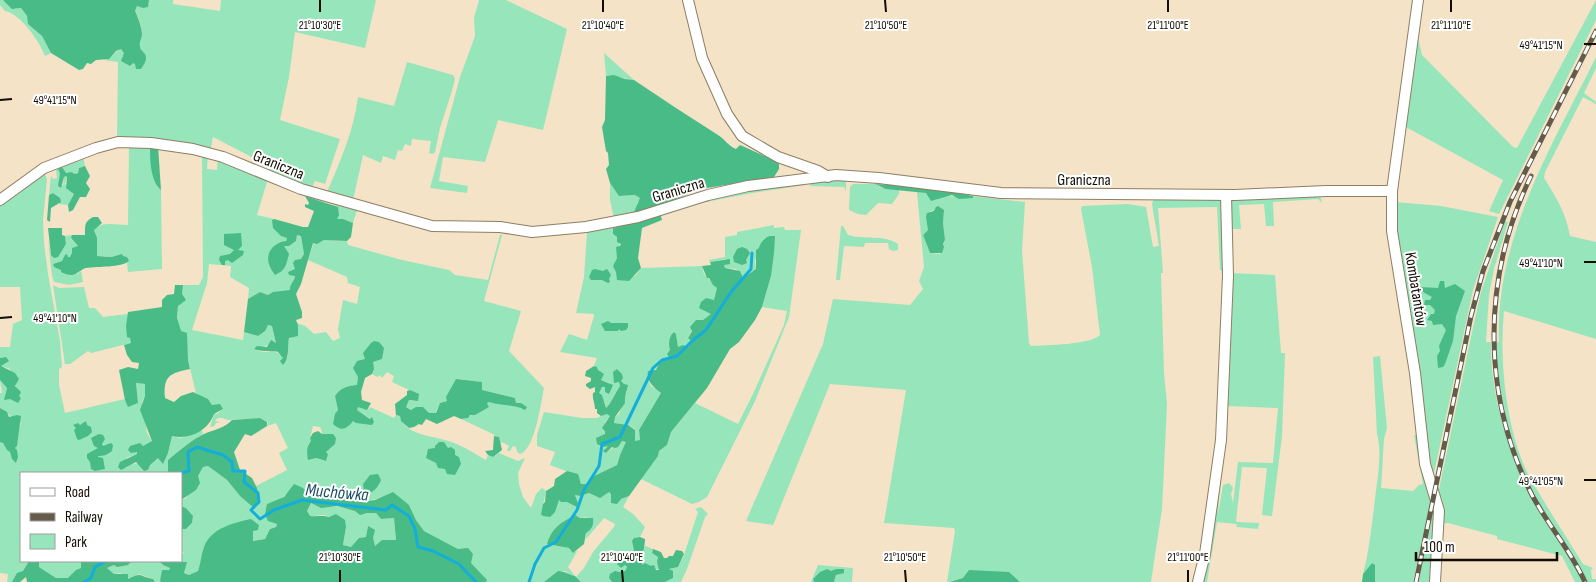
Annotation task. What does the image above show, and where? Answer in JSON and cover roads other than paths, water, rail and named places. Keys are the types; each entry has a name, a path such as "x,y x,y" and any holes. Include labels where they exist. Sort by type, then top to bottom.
{"street":[{"path":"688,0 702,58 728,114 742,136 778,157 818,171 828,177"},
{"name":"Kombatantów","path":"1418,0 1392,191 1392,231 1415,373 1425,464 1439,511 1435,582"},
{"name":"Graniczna","path":"0,200 44,168 96,148 118,142 151,143 193,149 217,155 301,189 432,226 500,227 532,232 586,227 638,217 708,195 748,186 836,176 878,178 1001,193 1226,195 1324,191 1392,191"},
{"path":"1198,582 1205,554 1221,440 1228,276 1226,195"}],"waterway":[{"path":"529,582 535,564 544,548 556,542 577,510 584,490 599,466 602,444 620,437 653,368 662,360 677,356 706,330 731,292 751,269 752,253"},
{"name":"Muchówka","path":"182,473 189,471 188,452 197,447 223,455 232,462 233,471 245,471 244,482 258,493 259,502 251,510 260,519 274,510 302,500 386,510 392,505 409,516 415,529 418,547 433,551 459,564 476,582"},
{"name":"Muchówka","path":"84,582 91,578 95,567 104,562"}],"railway":[{"path":"1416,582 1471,316 1483,271 1510,202 1596,31"},
{"path":"1531,176 1515,215 1503,254 1496,295 1494,336 1496,376 1503,417 1515,456 1532,495 1585,582"}]}
